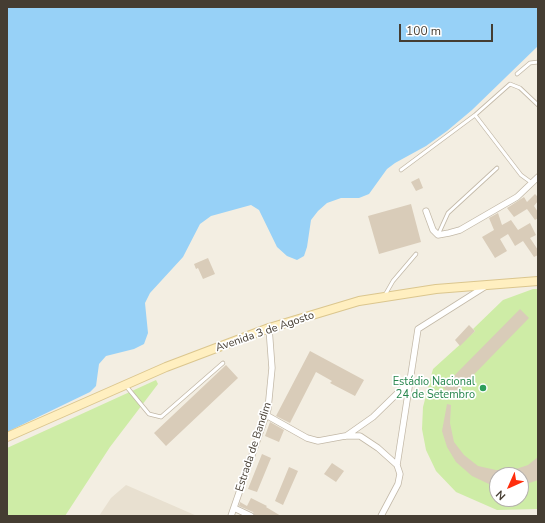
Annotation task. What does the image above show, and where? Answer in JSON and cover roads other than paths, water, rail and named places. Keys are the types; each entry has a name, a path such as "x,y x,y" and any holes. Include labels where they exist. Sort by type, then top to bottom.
{"street":[{"path":"426,211 433,230 438,235 460,230 517,197 538,177"},
{"name":"Avenida 3 de Agosto","path":"7,437 166,367 269,328 359,301 436,289 538,281"},
{"path":"381,516 398,484 400,474 397,465 418,329 486,286"},
{"name":"Estrada de Bandim","path":"231,516 266,415 269,401 272,368 269,328"},
{"path":"345,436 373,417 410,381"},
{"path":"266,415 307,438 318,441 345,436 360,436 378,448 397,465"},
{"path":"234,508 250,516"}],"lane":[{"path":"517,74 530,63 538,62"},
{"path":"401,170 475,115 510,84 520,88 538,105"},
{"path":"475,115 521,174 532,183"},
{"path":"438,235 448,213 497,168"},
{"path":"384,296 393,281 416,254"},
{"path":"125,385 149,414 161,417 223,363"}],"water":[{"path":"7,7 538,7 538,46 472,110 447,131 426,146 387,169 369,194 359,198 341,198 327,203 311,220 307,247 304,256 297,260 287,256 277,247 259,210 251,205 211,216 200,224 183,257 150,293 145,303 148,333 144,344 134,349 106,356 99,364 96,386 90,392 7,432"}],"place":[{"name":"Estádio Nacional 24 de Setembro","path":"483,388"}]}
